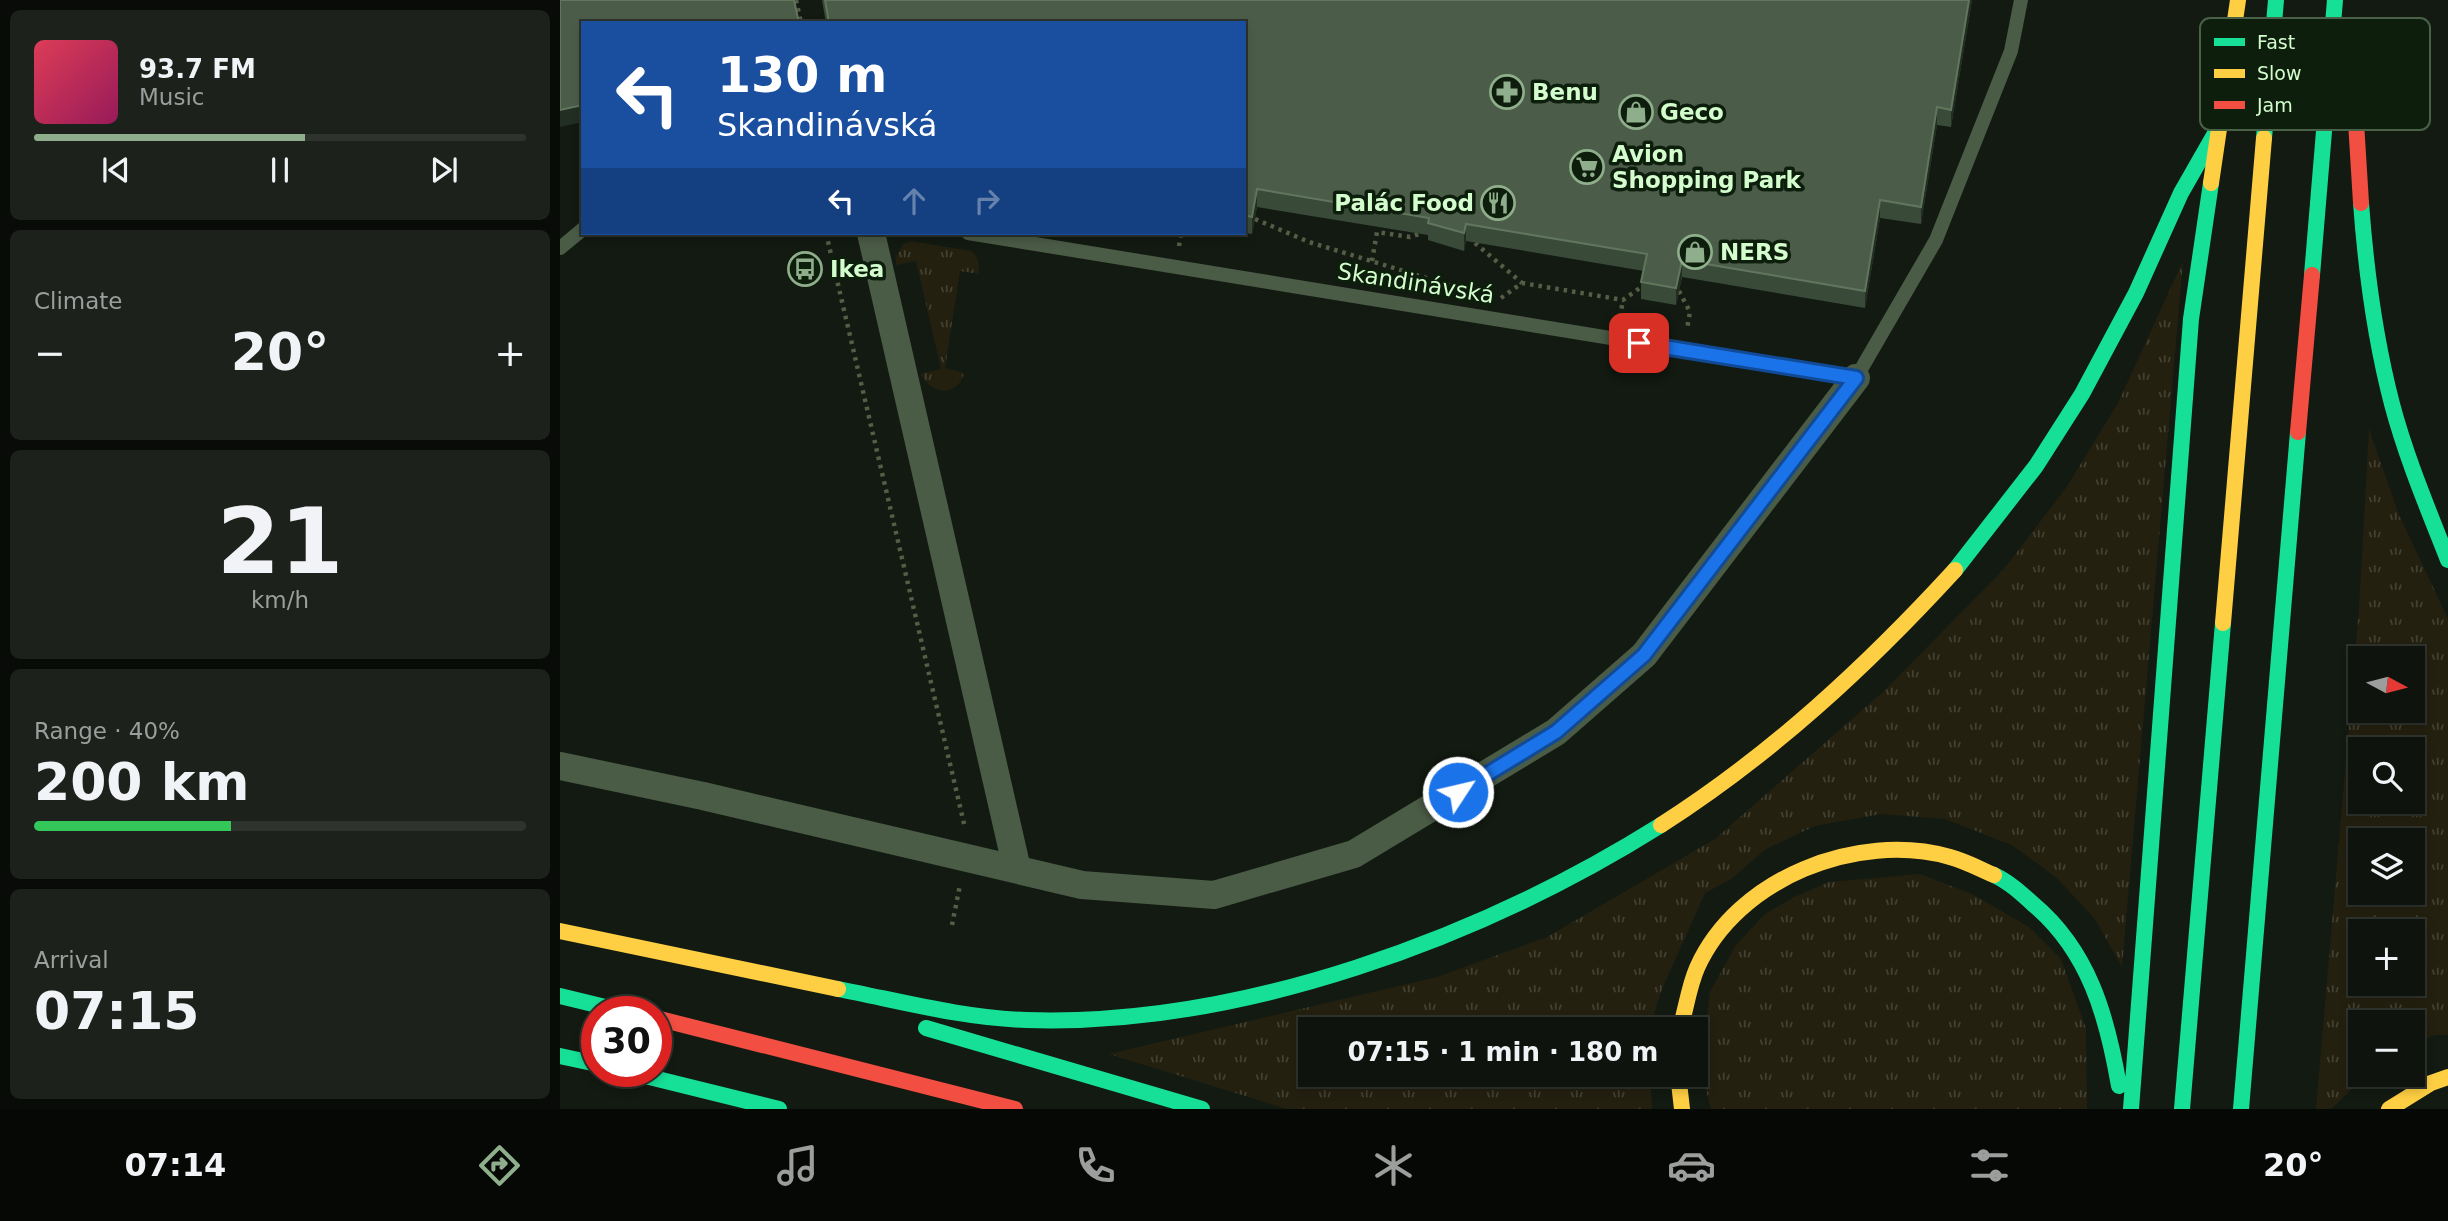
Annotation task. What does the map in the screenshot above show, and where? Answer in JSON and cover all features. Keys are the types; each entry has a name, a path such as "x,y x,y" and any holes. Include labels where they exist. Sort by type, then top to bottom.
{"highway":[{"path":"2235,18 2238,0"},
{"path":"2274,18 2276,0"},
{"path":"2333,18 2335,0"},
{"path":"2348,0 2349,18"},
{"path":"560,931 709,965 953,1014 1023,1020 1095,1020 1245,997 1331,975 1463,930 1599,864 1685,811 1787,737 1844,688 1950,579 2032,471 2079,398 2115,334 2176,202 2217,130"},
{"path":"2131,1109 2191,319 2217,130"},
{"path":"2182,1109 2265,130"},
{"path":"2241,1109 2324,130"},
{"path":"2358,130 2369,282 2388,385 2414,475 2448,560"},
{"path":"1683,1017 1688,994 1700,965 1734,916 1782,877 1838,854 1878,848 1929,850 1987,869 2013,884 2053,920 2069,941 2097,989 2106,1016 2123,1109"},
{"path":"709,965 882,1016"},
{"path":"560,996 581,1001"},
{"path":"2249,1018 2254,1109"},
{"path":"672,1022 1015,1109"},
{"path":"909,1023 1202,1109"},
{"path":"560,1056 581,1061"},
{"path":"2389,1109 2431,1083 2448,1077"},
{"path":"672,1083 779,1109"},
{"path":"1679,1087 1682,1109"}],"street":[{"path":"871,235 1017,869"},
{"path":"560,766 703,796 1082,885 1214,895 1354,854 1556,732 1644,655 1856,378"}],"lane":[{"path":"1856,378 1937,240 2011,51 2021,0"},
{"path":"562,246 581,231"},
{"name":"Skandinávská","path":"980,235 1856,378"}],"path":[{"path":"796,0 801,21"},
{"path":"1255,219 1309,242 1473,292"},
{"path":"1372,261 1377,232 1410,237 1419,233"},
{"path":"826,235 965,823 966,858 952,925"},
{"path":"1475,243 1522,283 1623,300 1644,285"},
{"path":"1498,300 1522,283"},
{"path":"1679,291 1690,312 1684,350"}],"green space":[{"path":"912,241 971,251 978,261 979,274 960,271 945,368 964,373 961,381 950,389 931,386 921,374 941,369 916,261 896,265 896,257 903,244"},
{"path":"2183,261 2122,967 2095,919 2057,878 2012,845 1945,819 1881,814 1815,826 1766,849 1731,879 1705,893 1662,989 1653,1017 1298,1017 1298,1087 1651,1087 1652,1109 1287,1109 1109,1054 1437,977 1547,937 1715,839 1884,691 2004,569 2066,488 2118,403"},
{"path":"2369,429 2399,515 2448,619 2448,1035 2425,1039 2425,1010 2348,1010 2348,1087 2354,1087 2331,1109 2316,1109 2349,723 2426,723 2426,646 2356,646"},
{"path":"1920,874 1972,894 2029,927 2061,959 2086,1028 2087,1109 1711,1109 1705,1087 1708,1087 1707,1017 1710,992 1736,945 1765,914 1794,897 1829,882"}],"building":[{"path":"560,0 794,0 799,21 581,21 581,105 560,110"},
{"name":"Avion Shopping Park","path":"825,0 1969,0 1951,110 1937,107 1921,207 1880,200 1865,291 1682,260 1676,288 1641,282 1647,254 1466,224 1464,233 1428,223 1429,218 1257,189 1252,217 1246,216 1246,21 829,21"}],"traffic: fast":[{"path":"2274,18 2276,0"},
{"path":"2333,18 2335,0"},
{"path":"1955,570 2036,466 2082,394 2136,293 2181,193 2217,130"},
{"path":"2264,138 2265,130"},
{"path":"2312,275 2324,130"},
{"path":"2131,1109 2191,319 2211,183"},
{"path":"2361,203 2372,305 2392,404 2404,444 2448,560"},
{"path":"2241,1109 2298,432"},
{"path":"2182,1109 2223,623"},
{"path":"838,989 1002,1019 1108,1018 1191,1008 1274,991 1357,968 1438,938 1516,904 1591,866 1661,825"},
{"path":"1994,875 2019,892 2052,922 2082,964 2101,1010 2119,1086"},
{"path":"560,996 581,1001"},
{"path":"926,1028 1202,1109"},
{"path":"560,1056 581,1061"},
{"path":"672,1083 779,1109"}],"traffic: slow":[{"path":"2235,18 2238,0"},
{"path":"2211,183 2219,130"},
{"path":"2223,623 2264,138"},
{"path":"1661,825 1741,769 1816,707 1887,641 1955,570"},
{"path":"1683,1017 1694,975 1716,936 1740,909 1770,886 1804,869 1840,857 1877,851 1914,851 1950,857 1994,875"},
{"path":"560,931 838,989"},
{"path":"2389,1109 2431,1083 2448,1077"},
{"path":"1679,1087 1682,1109"}],"traffic: jam":[{"path":"2356,130 2361,203"},
{"path":"2298,432 2312,275"},
{"path":"672,1022 1015,1109"}],"place":[{"name":"Benu","path":"1507,92"},
{"name":"Geco","path":"1636,112"},
{"name":"Avion Shopping Park","path":"1587,167"},
{"name":"Palác Food","path":"1498,203"},
{"name":"NERS","path":"1695,252"},
{"name":"Ikea","path":"805,269"}],"route":[{"path":"1458,792 1556,732 1644,655 1856,378 1639,343"}]}
